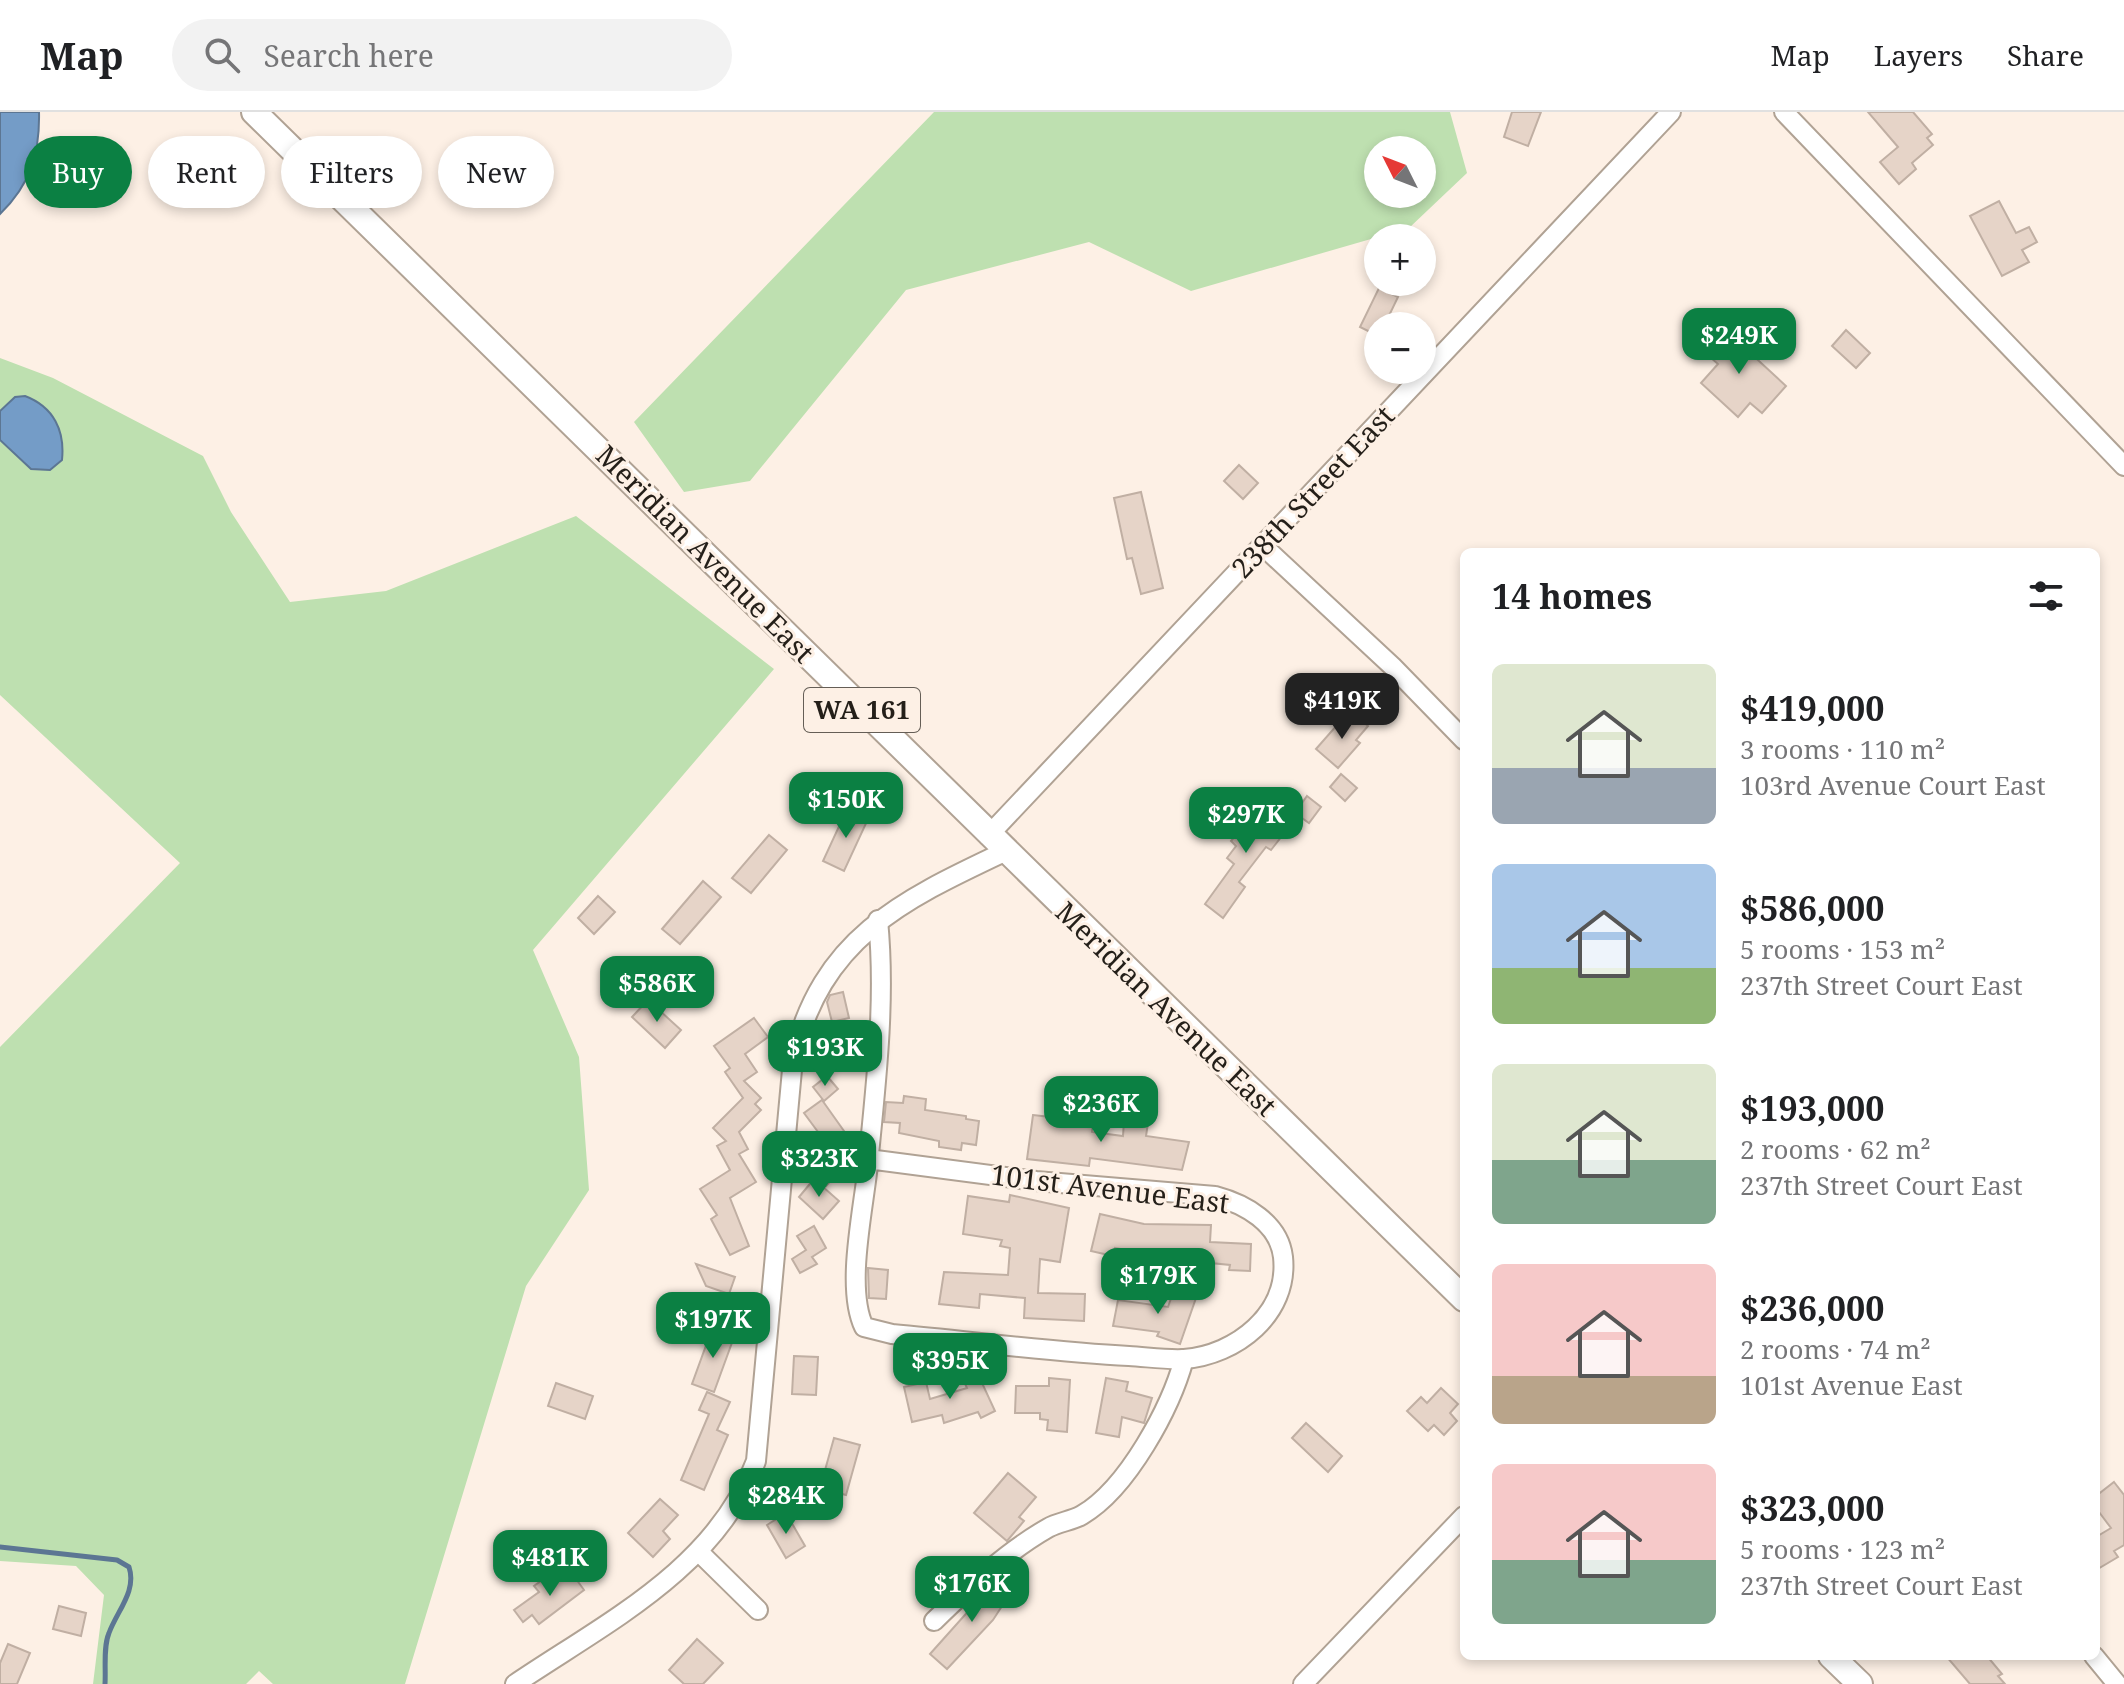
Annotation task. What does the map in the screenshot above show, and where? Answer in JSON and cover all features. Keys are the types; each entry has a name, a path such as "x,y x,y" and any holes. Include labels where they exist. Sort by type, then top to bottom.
{"main road":[{"name":"Meridian Avenue East","path":"254,112 612,461 996,844 1460,1295"},
{"path":"1835,1660 1860,1684"}],"street":[{"name":"238th Street East","path":"996,844 1263,546 1671,112"},
{"path":"1784,112 2124,466"},
{"path":"1263,546 1392,666 1460,736"},
{"path":"515,1684 669,1579 699,1552 738,1501 756,1461 793,1059 800,1028 827,973 839,956 878,920 950,877 996,844"},
{"path":"878,920 881,978 858,1266 859,1316 864,1327 892,1334 1089,1354 1184,1359 1175,1392 1150,1440 1105,1495 1083,1515 1050,1526 1027,1542 973,1584 934,1621"},
{"name":"101st Avenue East","path":"868,1159 1036,1181 1215,1196 1240,1203 1276,1235 1281,1247 1283,1272 1276,1298 1260,1325 1245,1338 1228,1348 1184,1359"},
{"path":"1303,1684 1460,1520"},
{"path":"699,1552 758,1610"},
{"path":"2097,1660 2117,1684"}],"green space":[{"path":"934,112 1450,112 1467,173 1436,202 1436,136 1364,136 1364,208 1430,208 1413,224 1364,224 1364,241 1191,291 1089,242 906,290 750,481 684,492 634,422"},
{"path":"0,358 53,378 203,456 231,512 290,602 386,591 576,516 774,669 533,950 579,1057 589,1190 526,1286 405,1684 273,1684 259,1671 246,1684 93,1684 104,1595 76,1566 0,1561 0,1047 180,863 0,695 0,440 31,469 15,397 0,411"}],"water":[{"path":"0,112 39,112 38,136 24,136 24,183 0,214"},
{"path":"25,396 43,407 56,421 62,439 62,460 50,470 31,469 0,440 0,411 15,397"}],"building":[{"path":"1512,112 1541,112 1528,146 1504,137"},
{"path":"1868,112 1913,112 1932,134 1927,138 1933,145 1912,163 1916,169 1899,184 1880,162 1898,147"},
{"path":"1999,201 2016,233 2029,227 2037,242 2022,250 2029,262 2002,276 1970,216"},
{"path":"1375,296 1398,297 1391,312 1367,312"},
{"path":"1722,327 1786,386 1762,413 1750,403 1738,417 1701,383 1718,364 1702,350"},
{"path":"1846,330 1870,353 1856,368 1832,346"},
{"path":"1239,465 1258,483 1243,499 1224,481"},
{"path":"1141,492 1163,588 1141,594 1132,558 1127,559 1114,498"},
{"path":"1353,713 1368,726 1356,740 1360,743 1338,768 1316,749 1337,725 1341,728"},
{"path":"1341,774 1357,788 1345,801 1330,787"},
{"path":"1307,796 1321,807 1309,823 1295,813"},
{"path":"1264,807 1289,827 1271,850 1266,847 1239,882 1245,887 1223,918 1205,904 1234,864 1227,858 1236,846 1231,841 1237,834 1228,827 1239,813 1252,823"},
{"path":"847,809 868,819 844,871 823,861"},
{"path":"769,835 787,850 751,893 732,878"},
{"path":"703,881 721,897 680,944 662,929"},
{"path":"598,896 615,912 594,934 578,918"},
{"path":"843,992 849,1018 832,1022 827,1002 830,995"},
{"path":"648,1000 681,1030 665,1048 632,1017"},
{"path":"754,1018 768,1037 745,1054 757,1072 744,1081 761,1098 755,1104 761,1110 739,1132 748,1149 739,1154 756,1182 730,1198 749,1246 730,1255 711,1219 717,1215 700,1189 730,1170 717,1146 726,1141 713,1128 743,1098 725,1072 730,1068 714,1046"},
{"path":"827,1076 838,1089 824,1101 813,1087"},
{"path":"904,1096 926,1099 925,1110 979,1121 976,1145 962,1143 961,1150 939,1147 939,1141 899,1133 900,1123 884,1122 886,1102 903,1103"},
{"path":"822,1100 844,1131 827,1144 804,1113"},
{"path":"1033,1115 1093,1122 1092,1132 1123,1136 1124,1121 1148,1123 1146,1136 1189,1142 1182,1170 1090,1158 1089,1166 1027,1159"},
{"path":"818,1155 838,1172 826,1186 806,1168"},
{"path":"814,1179 839,1201 823,1219 799,1197"},
{"path":"1010,1195 1069,1208 1060,1262 1040,1259 1038,1293 1085,1294 1084,1321 1024,1318 1025,1298 980,1294 979,1308 939,1304 944,1272 1008,1275 1010,1248 1000,1246 1002,1240 963,1234 968,1196 1009,1202"},
{"path":"1100,1214 1144,1224 1211,1225 1210,1242 1251,1244 1250,1271 1229,1270 1230,1265 1140,1256 1141,1253 1115,1248 1113,1256 1091,1251"},
{"path":"814,1226 826,1248 812,1257 817,1264 800,1273 792,1259 806,1250 797,1236"},
{"path":"696,1264 735,1277 729,1294 706,1286"},
{"path":"868,1268 888,1270 886,1299 869,1298"},
{"path":"1175,1287 1197,1295 1180,1344 1157,1336 1159,1332 1113,1326 1118,1300 1168,1307"},
{"path":"712,1329 734,1337 714,1392 692,1384"},
{"path":"794,1356 818,1357 816,1395 792,1394"},
{"path":"976,1370 995,1411 981,1418 978,1412 944,1423 942,1415 912,1422 904,1387 926,1382 930,1399 967,1388 962,1377"},
{"path":"1049,1378 1070,1380 1067,1432 1047,1430 1048,1420 1040,1419 1040,1413 1015,1413 1016,1386 1049,1386"},
{"path":"1106,1378 1128,1382 1126,1391 1152,1398 1144,1423 1122,1417 1119,1437 1096,1433"},
{"path":"556,1383 593,1396 585,1419 548,1406"},
{"path":"1441,1388 1458,1404 1450,1413 1457,1421 1444,1435 1434,1425 1428,1431 1407,1411 1421,1397 1427,1403"},
{"path":"707,1392 730,1402 717,1430 728,1435 704,1490 681,1480 709,1414 699,1410"},
{"path":"1306,1423 1342,1456 1328,1472 1292,1438"},
{"path":"834,1438 860,1445 846,1495 820,1488"},
{"path":"1008,1473 1036,1497 1019,1517 1024,1521 1007,1541 974,1513"},
{"path":"2114,1482 2124,1495 2124,1545 2114,1551 2118,1557 2100,1568 2100,1535 2111,1528 2100,1513 2100,1493"},
{"path":"660,1499 678,1515 663,1531 670,1539 653,1557 628,1533"},
{"path":"786,1513 805,1546 786,1558 767,1525"},
{"path":"571,1572 584,1590 539,1624 532,1615 523,1622 514,1610 539,1592 534,1586 548,1576 554,1584"},
{"path":"997,1579 1013,1589 993,1620 947,1669 930,1654"},
{"path":"59,1606 86,1613 81,1636 53,1629"},
{"path":"697,1639 723,1663 703,1684 684,1684 669,1670"},
{"path":"8,1644 30,1653 17,1684 0,1684 0,1663"},
{"path":"1949,1660 1990,1660 2002,1674 1998,1676 2005,1684 1970,1684"}],"waterway":[{"path":"0,1547 117,1560 129,1567 128,1593 107,1639 105,1684"}]}
